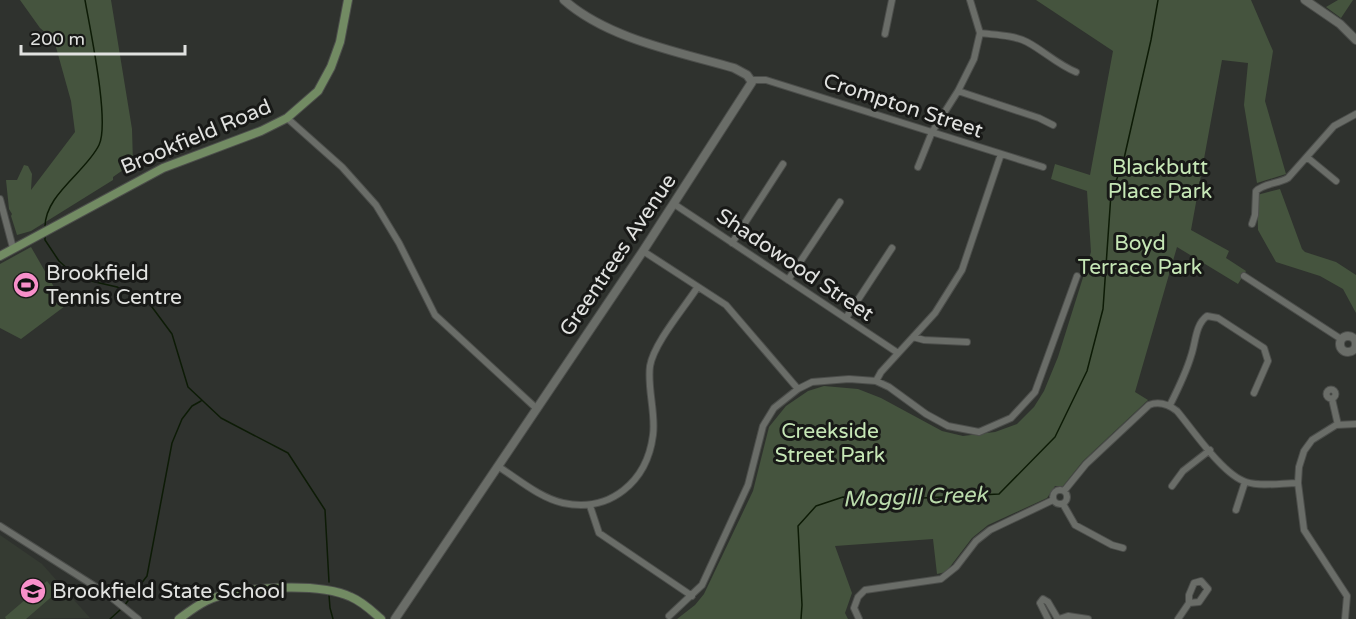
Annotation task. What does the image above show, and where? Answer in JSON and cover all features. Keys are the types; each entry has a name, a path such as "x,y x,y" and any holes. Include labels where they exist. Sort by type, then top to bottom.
{"main road":[{"name":"Brookfield Road","path":"0,256 163,168 261,131 287,118 318,91 331,67 340,42 348,0"},
{"path":"179,619 205,601 221,596 238,592 314,587 346,595 359,601 381,619"}],"street":[{"path":"564,0 593,21 647,43 734,68 752,80"},
{"path":"885,34 892,0"},
{"path":"918,167 932,132 958,92 974,59 980,33 970,0"},
{"path":"1305,0 1340,24 1356,40"},
{"path":"980,33 1011,36 1026,42 1077,72"},
{"name":"Crompton Street","path":"752,80 766,80 1043,167"},
{"name":"Greentrees Avenue","path":"395,619 643,251 751,86 752,80"},
{"path":"958,92 1040,118 1053,125"},
{"path":"1251,224 1256,191 1260,187 1282,182 1288,178 1334,126 1356,114"},
{"path":"287,118 342,167 376,205 399,243 435,315 537,409"},
{"path":"876,381 935,313 962,270 1001,154"},
{"path":"1308,158 1336,181"},
{"path":"732,243 783,164"},
{"path":"0,199 13,248"},
{"path":"788,280 840,202"},
{"name":"Shadowood Street","path":"674,204 898,353"},
{"path":"846,318 892,248"},
{"path":"643,251 726,305 798,389"},
{"path":"669,616 702,585 748,485 759,438 774,408 798,389 812,382 849,379 876,381 889,387 926,414 948,426 980,432 1011,418 1035,392 1077,276"},
{"path":"1244,276 1341,339"},
{"path":"499,467 561,503 590,506 607,500 626,488 639,475 650,454 653,433 650,368 654,352 698,288"},
{"path":"1170,405 1185,372 1201,320 1207,316 1218,318 1264,348 1268,361 1254,393"},
{"path":"1351,337 1356,329"},
{"path":"1346,336 1351,337 1356,343 1355,352 1344,351 1340,347 1341,339 1346,336"},
{"path":"913,337 924,340 967,342"},
{"path":"1332,399 1338,425"},
{"path":"1053,500 1054,493 1064,491 1086,464 1155,402 1170,405 1178,411 1230,474 1245,482 1255,484 1298,483"},
{"path":"1346,619 1347,596 1304,530 1298,483 1299,467 1304,451 1312,440 1338,425 1356,424"},
{"path":"1172,486 1183,471 1209,450"},
{"path":"1236,510 1245,482"},
{"path":"1063,504 1067,498 1064,491"},
{"path":"1053,500 1059,505 1063,504"},
{"path":"859,619 854,608 858,597 865,590 940,579 956,567 976,541 990,530 1053,500"},
{"path":"1063,504 1075,525 1112,545 1123,548"},
{"path":"590,506 599,533 692,596"},
{"path":"0,526 117,602 138,619"},
{"path":"1048,619 1040,603 1043,599 1048,602 1058,619 1068,616 1088,619"},
{"path":"1178,619 1189,603"}],"shaded area":[{"name":"Brookfield State School","path":"0,535 42,564 90,618 0,619"}],"green space":[{"path":"20,0 111,0 132,129 133,163 113,177 113,180 31,231 17,235 9,209 6,180 17,180 24,165 28,166 32,174 31,190 75,132 71,101 54,40 40,28"},
{"path":"1036,0 1251,0 1273,51 1265,101 1286,174 1257,183 1244,105 1248,63 1222,60 1191,230 1229,251 1226,258 1246,271 1238,284 1177,247 1135,392 1148,400 1083,461 1063,486 1055,486 1047,498 988,525 972,538 946,572 937,574 933,539 835,546 852,593 845,613 848,619 677,619 695,605 704,594 753,491 769,427 786,406 808,391 824,386 858,389 881,398 942,431 963,436 995,432 1017,424 1034,407 1044,391 1058,357 1091,252 1087,191 1051,179 1055,164 1090,175 1113,51"},
{"path":"1338,0 1353,0 1341,18 1326,7"},
{"path":"1280,189 1302,249 1336,262 1356,275 1356,313 1343,289 1320,276 1276,262 1258,230 1257,195"},
{"name":"Brookfield Tennis Centre","path":"31,247 65,306 21,339 0,328 0,264"},
{"path":"47,581 56,593 26,619 6,619 5,617"}],"waterway":[{"path":"45,228 46,216 51,205 93,155 102,133 101,97 85,0"},
{"name":"Moggill Creek","path":"801,619 798,526 816,506 843,497 923,498 999,494 1055,437 1087,371 1103,309 1111,194 1123,163 1158,0"},
{"name":"Moggill Creek","path":"45,236 45,240 59,261 78,278 117,287 149,303 172,334 188,387 221,418 288,453 325,510 329,582"},
{"name":"Moggill Creek","path":"124,606 147,576 172,443 182,419 192,406 201,401"},
{"name":"Moggill Creek","path":"329,595 333,619"},
{"name":"Moggill Creek","path":"110,619 120,610"}],"place":[{"name":"Brookfield Tennis Centre","path":"26,285"},
{"name":"Brookfield State School","path":"33,591"}],"park label":[{"name":"Blackbutt Place Park","path":"1160,179"},
{"name":"Boyd Terrace Park","path":"1140,255"},
{"name":"Creekside Street Park","path":"830,443"}]}
